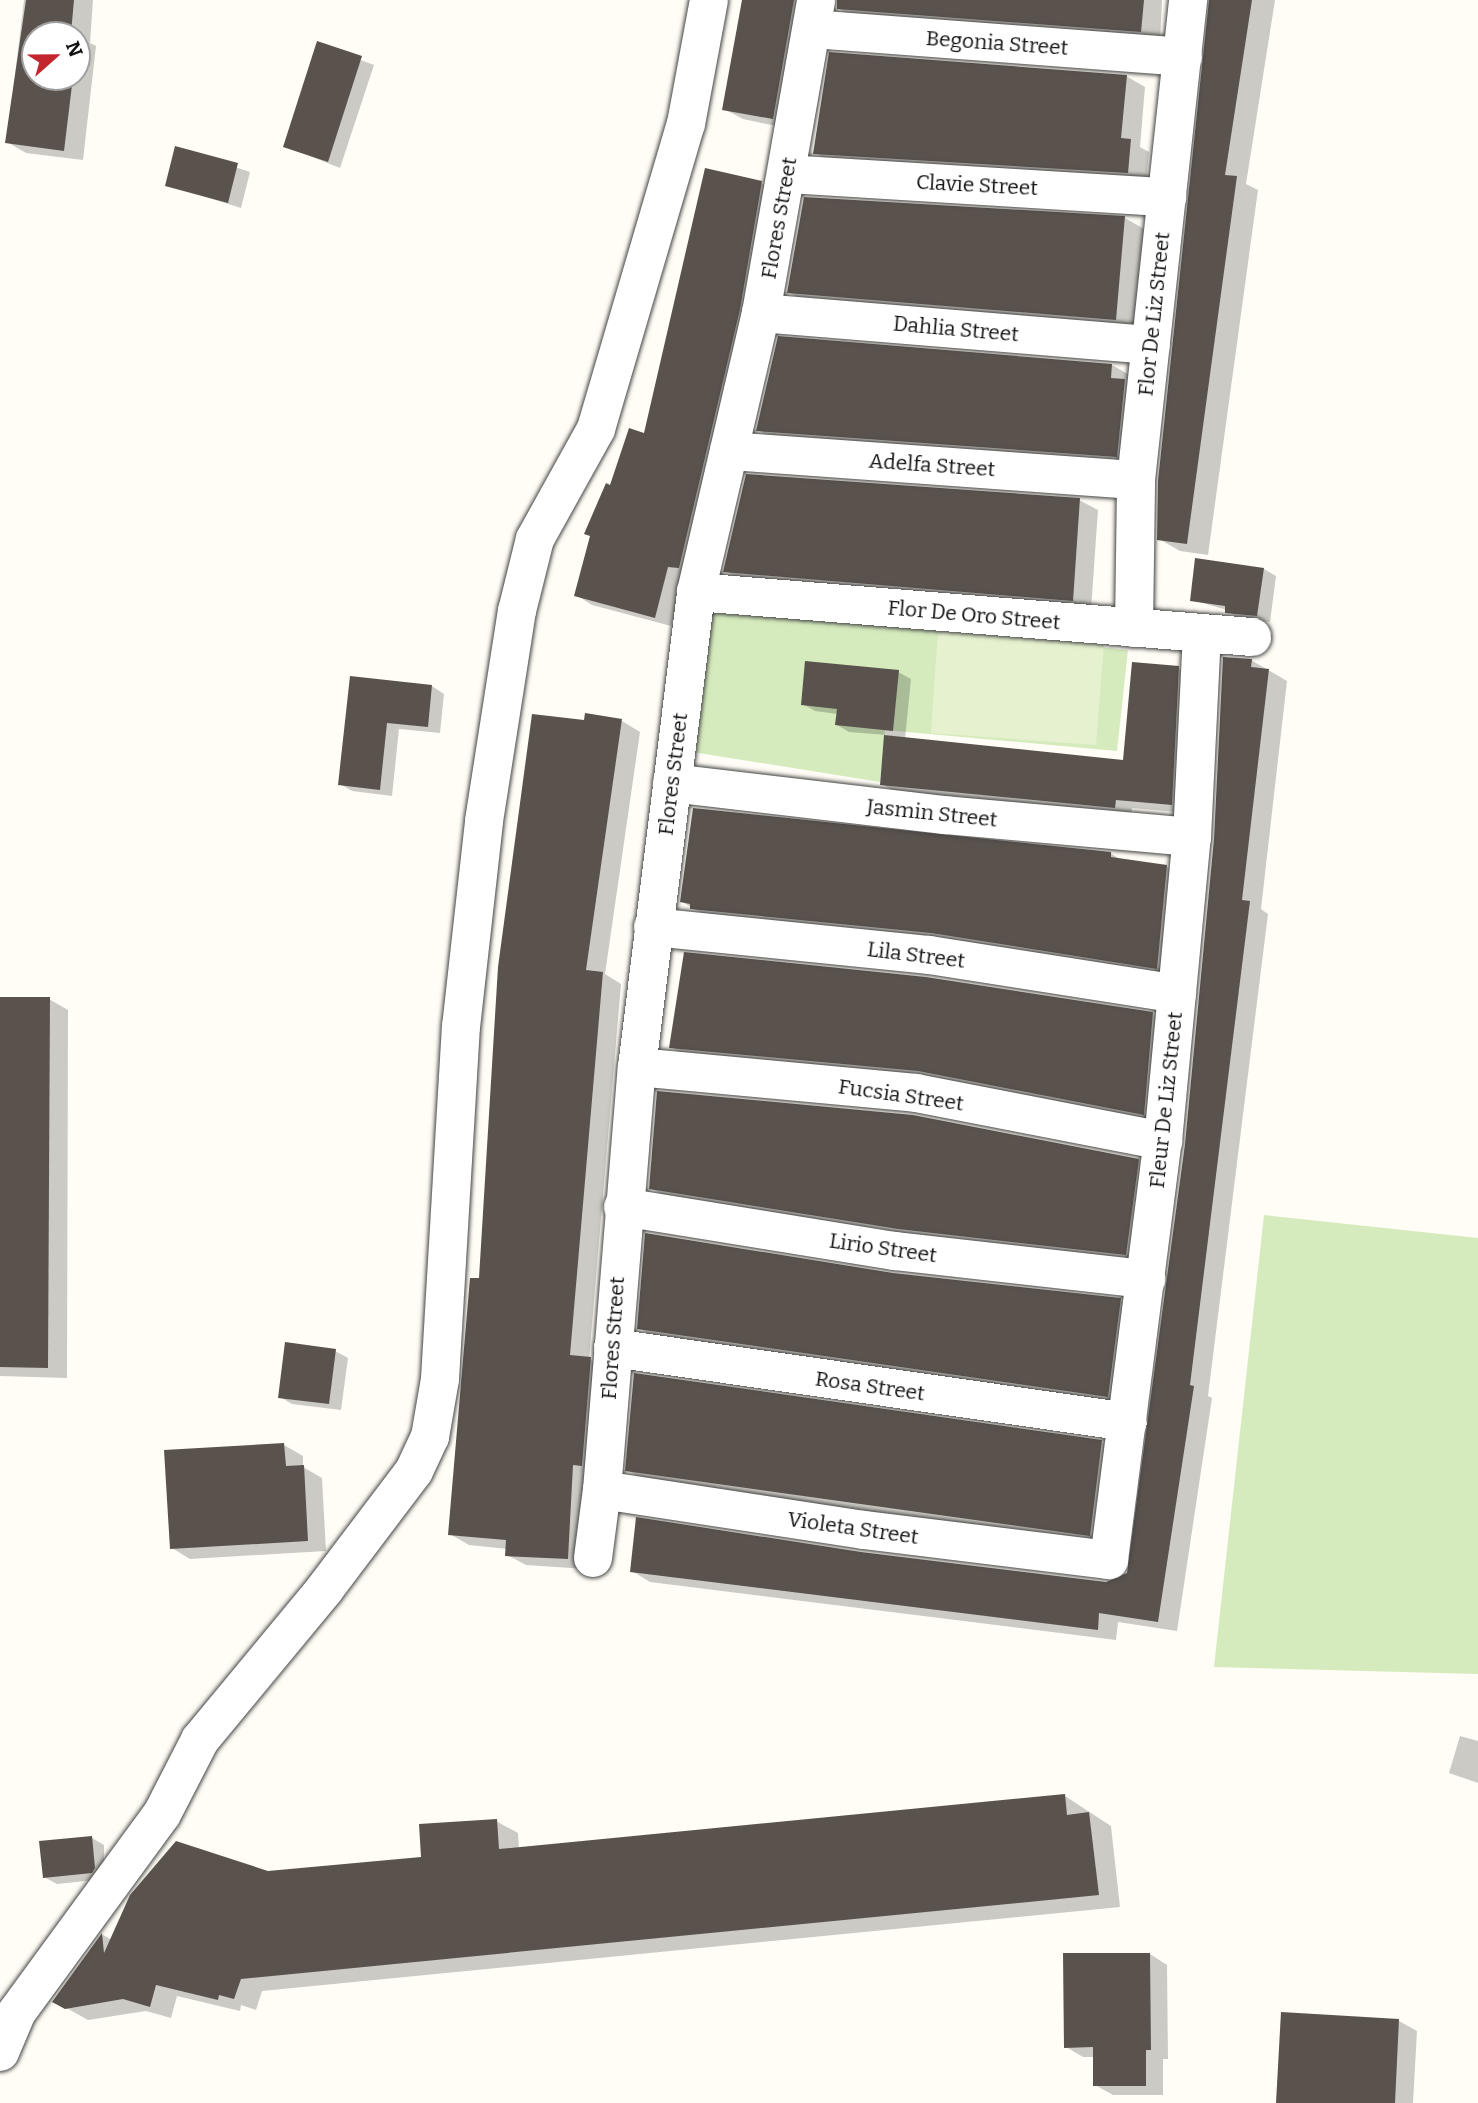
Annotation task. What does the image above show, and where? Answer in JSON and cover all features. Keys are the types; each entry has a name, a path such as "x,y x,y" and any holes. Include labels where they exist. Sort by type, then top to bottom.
{"street":[{"path":"0,2052 17,2012 162,1814 200,1740 324,1590 414,1471 430,1437 440,1379 463,1013 484,821 517,611 535,538 596,429 686,124 709,0"},
{"name":"Flor De Liz Street","path":"1134,628 1136,480 1188,0"},
{"name":"Begonia Street","path":"814,14 1183,57"},
{"name":"Flores Street","path":"593,1558 602,1490 623,1207 637,1067 696,592 761,313 814,14"},
{"name":"Clavie Street","path":"787,174 1167,197"},
{"name":"Dahlia Street","path":"761,313 1151,345"},
{"name":"Adelfa Street","path":"729,451 1136,480"},
{"name":"Flor De Oro Street","path":"696,592 1252,637"},
{"name":"Fleur De Liz Street","path":"1105,1561 1110,1556 1163,1141 1192,837 1202,634"},
{"name":"Jasmin Street","path":"672,783 945,815 1192,837"},
{"name":"Lila Street","path":"653,927 929,955 1177,994"},
{"name":"Fucsia Street","path":"637,1067 916,1093 1163,1141"},
{"name":"Lirio Street","path":"623,1207 895,1251 1146,1279"},
{"name":"Rosa Street","path":"613,1348 1128,1422"},
{"name":"Violeta Street","path":"602,1490 1105,1561"}],"green space":[{"path":"709,607 1128,650 1117,751 885,730 880,782 680,750"},
{"path":"938,631 1104,643 1096,745 931,733"},
{"path":"1264,1215 1478,1238 1478,1674 1214,1667"}],"building":[{"path":"26,0 74,0 72,21 23,21"},
{"path":"742,0 794,0 773,119 722,110"},
{"path":"837,0 1144,0 1141,32 837,9"},
{"path":"1209,0 1252,0 1225,175 1237,176 1187,544 1157,540 1158,481"},
{"path":"21,34 21,91 71,91 64,151 5,143"},
{"path":"317,41 362,56 328,162 283,147"},
{"path":"829,52 1127,75 1121,138 1131,139 1128,173 813,154"},
{"path":"175,146 238,163 228,203 165,186"},
{"path":"705,168 762,181 740,309 679,568 668,567 655,618 574,596 590,536 584,534 606,483 610,485 629,428 644,433"},
{"path":"804,197 1125,216 1116,320 787,293"},
{"path":"778,336 1112,364 1111,378 1125,379 1117,457 756,431"},
{"path":"746,474 1080,498 1073,601 723,572"},
{"path":"1195,558 1264,568 1257,616 1225,613 1225,606 1190,601"},
{"path":"1223,657 1252,659 1251,667 1269,669 1242,900 1250,901 1190,1385 1194,1386 1158,1622 1099,1613 1098,1630 630,1572 636,1517 861,1552 1106,1582 1127,1573 1185,1144 1214,839"},
{"path":"805,661 899,670 893,731 835,725 837,709 801,705"},
{"path":"1132,662 1179,666 1172,805 1116,800 1115,808 880,785 884,735 1123,760"},
{"path":"350,676 432,685 428,727 387,723 380,790 338,785"},
{"path":"585,713 622,719 586,970 603,972 570,1355 591,1357 582,1466 573,1465 568,1559 505,1556 506,1540 448,1535 470,1278 479,1278 498,967 532,714 584,720"},
{"path":"693,808 1111,852 1111,857 1167,865 1157,969 931,933 690,909 690,904 680,902"},
{"path":"684,952 926,977 1153,1012 1144,1115 918,1071 669,1048"},
{"path":"0,997 50,997 48,1368 0,1367"},
{"path":"657,1091 913,1115 1139,1159 1126,1255 898,1229 649,1189"},
{"path":"645,1233 893,1273 1121,1298 1108,1397 637,1329"},
{"path":"285,1342 336,1349 329,1404 278,1398"},
{"path":"634,1373 1102,1440 1090,1536 625,1471"},
{"path":"284,1443 286,1466 304,1465 308,1541 170,1549 164,1450"},
{"path":"1065,1794 1067,1815 1089,1812 1099,1895 241,1979 234,1999 219,1995 218,2000 156,1985 150,2007 123,1999 65,2009 52,2002 102,1933 104,1953 130,1895 176,1841 268,1871 421,1857 419,1824 497,1819 499,1849"},
{"path":"92,1836 95,1868 92,1873 43,1878 39,1841"},
{"path":"1063,1953 1150,1953 1151,2050 1146,2050 1146,2086 1093,2086 1093,2047 1064,2048"},
{"path":"1281,2012 1399,2019 1395,2103 1276,2103"}]}
